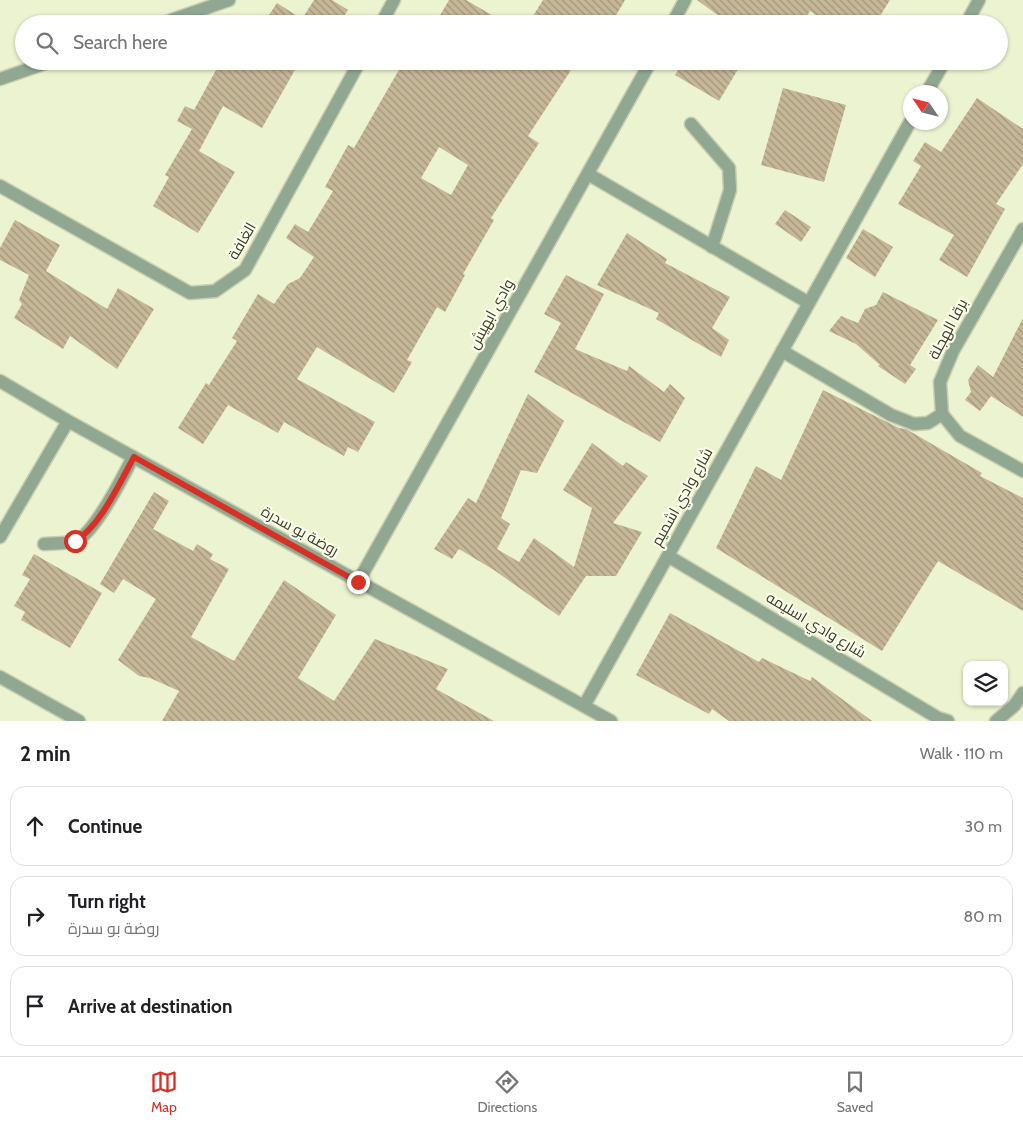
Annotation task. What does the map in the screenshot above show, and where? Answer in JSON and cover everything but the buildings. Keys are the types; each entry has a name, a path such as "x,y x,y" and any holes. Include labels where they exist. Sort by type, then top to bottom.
{"street":[{"path":"186,15 229,0"},
{"path":"386,15 394,0"},
{"path":"677,15 685,0"},
{"path":"971,15 979,0"},
{"path":"0,79 26,70"},
{"name":"الغافة","path":"0,186 190,294 215,292 245,270 355,70"},
{"name":"وادي ابهيش","path":"358,582 646,70"},
{"path":"931,85 940,70"},
{"path":"691,124 729,168 730,190 712,246"},
{"name":"شارع وادي اشميم","path":"584,706 906,130"},
{"path":"588,174 809,303"},
{"name":"برقا الهجلة","path":"942,414 940,382 953,351 1023,229"},
{"path":"782,352 891,415 914,424 928,423 942,414 960,436 1023,471"},
{"name":"روضة بو سدرة","path":"0,381 68,421 611,721"},
{"path":"0,537 68,421"},
{"path":"44,544 75,541 84,536 114,492 134,457"},
{"name":"شارع وادي اسليمه","path":"668,556 929,713 948,721"},
{"path":"0,677 79,721"},
{"path":"996,721 1014,706 1023,693"}],"route":[{"path":"75,541 84,536 96,520 134,457 358,582"}]}
